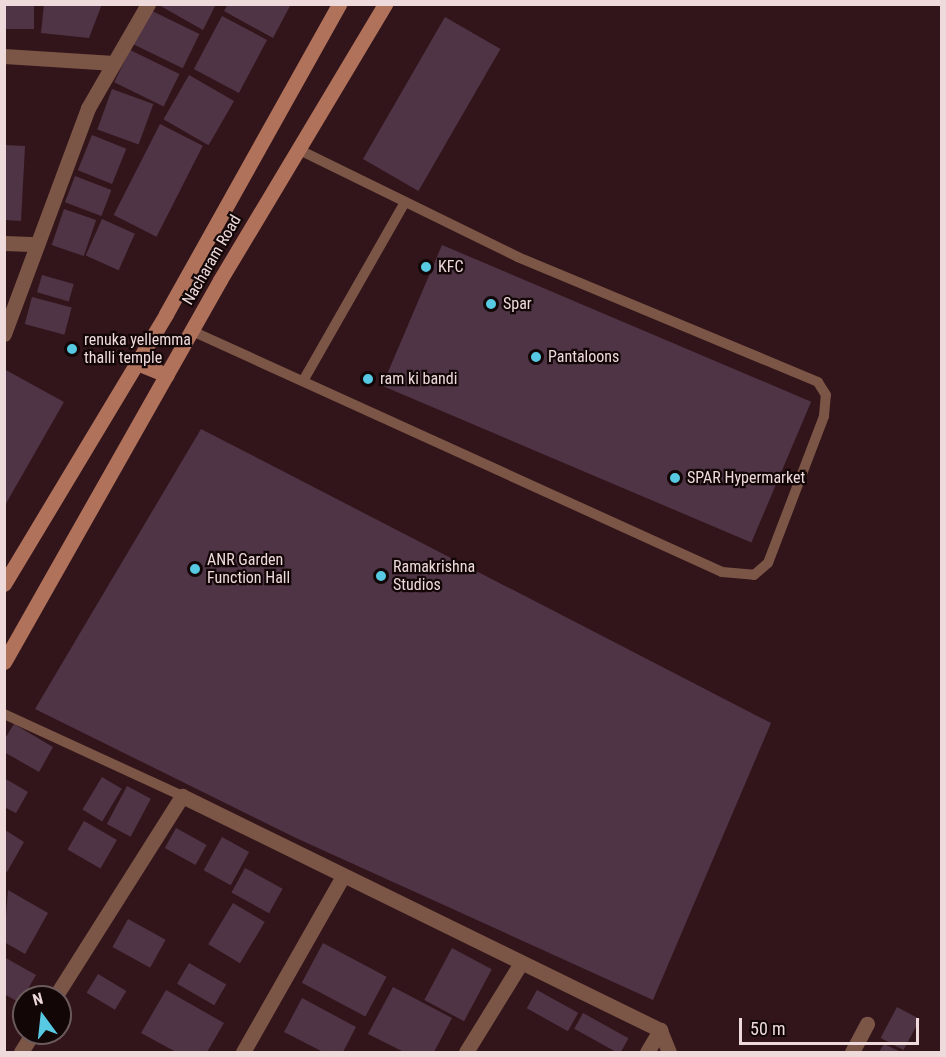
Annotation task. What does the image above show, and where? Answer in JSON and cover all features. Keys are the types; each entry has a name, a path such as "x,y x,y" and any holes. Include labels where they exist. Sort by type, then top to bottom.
{"main road":[{"name":"Nacharam Road","path":"4,584 137,363 339,4"},
{"name":"Nacharam Road","path":"4,662 192,331 385,4"},
{"path":"137,363 167,375"}],"street":[{"path":"4,334 88,108 148,4"},
{"path":"4,56 114,63"},
{"path":"4,243 38,244"},
{"path":"64,985 182,796 342,878 660,1030 669,1053"},
{"path":"243,1053 342,878"},
{"path":"466,1053 521,963"},
{"path":"852,1053 867,1023"},
{"path":"647,1053 660,1030"}],"lane":[{"path":"192,331 722,572 754,575 768,562 824,416 826,395 818,382 518,257 298,149"},
{"path":"303,381 405,202"},
{"path":"4,714 182,796"}],"building":[{"path":"4,4 34,4 34,29 4,29"},
{"path":"44,4 102,4 89,38 41,33"},
{"path":"157,4 216,4 203,30"},
{"path":"228,4 291,4 273,38 224,11"},
{"path":"150,10 199,34 183,68 133,44"},
{"path":"222,16 267,40 239,93 194,69"},
{"path":"445,17 500,49 418,191 363,159"},
{"path":"130,50 179,74 164,106 114,82"},
{"path":"189,75 234,101 209,145 164,119"},
{"path":"112,89 153,104 139,144 97,129"},
{"path":"160,124 203,146 156,237 114,215"},
{"path":"92,135 126,149 112,184 78,170"},
{"path":"5,145 25,146 21,221 5,220"},
{"path":"75,176 111,190 101,216 65,202"},
{"path":"64,209 96,220 84,256 52,245"},
{"path":"102,219 135,234 119,270 86,256"},
{"name":"SPAR Hypermarket","path":"442,245 811,402 751,543 382,386"},
{"path":"42,275 74,284 69,301 37,292"},
{"path":"32,297 72,308 64,335 25,324"},
{"path":"4,369 64,402 4,507"},
{"name":"Ramakrishna Studios","path":"201,429 771,723 653,1000 296,838 35,709"},
{"path":"14,724 53,747 39,772 4,752 4,740"},
{"path":"102,777 122,789 102,821 82,810"},
{"path":"4,778 28,792 16,813 4,807"},
{"path":"127,786 151,799 131,837 107,824"},
{"path":"84,821 117,840 100,869 68,850"},
{"path":"176,828 207,845 195,865 165,848"},
{"path":"5,830 24,842 7,872 5,871"},
{"path":"222,837 249,852 231,885 204,870"},
{"path":"245,868 283,889 269,913 231,892"},
{"path":"8,890 48,913 25,954 4,942"},
{"path":"233,903 265,922 240,963 208,944"},
{"path":"128,919 166,940 150,968 112,947"},
{"path":"323,943 387,977 365,1017 302,983"},
{"path":"452,948 492,969 464,1021 424,1000"},
{"path":"4,957 36,975 30,985 12,985 12,998 4,994"},
{"path":"189,963 226,984 214,1005 177,984"},
{"path":"98,974 126,991 115,1010 87,993"},
{"path":"393,987 452,1018 434,1052 404,1052 368,1034"},
{"path":"166,990 224,1023 207,1052 176,1052 141,1033"},
{"path":"537,990 578,1013 568,1031 527,1008"},
{"path":"302,998 356,1027 343,1052 323,1052 284,1032"},
{"path":"897,1007 920,1019 904,1050 881,1038"},
{"path":"583,1013 628,1038 621,1052 616,1052 574,1029"},
{"path":"884,1044 901,1052 879,1052"}],"place":[{"name":"KFC","path":"426,267"},
{"name":"Spar","path":"491,304"},
{"name":"renuka yellemma thalli temple","path":"72,349"},
{"name":"Pantaloons","path":"536,357"},
{"name":"ram ki bandi","path":"368,379"},
{"name":"SPAR Hypermarket","path":"675,478"},
{"name":"ANR Garden Function Hall","path":"195,569"},
{"name":"Ramakrishna Studios","path":"381,576"}]}
